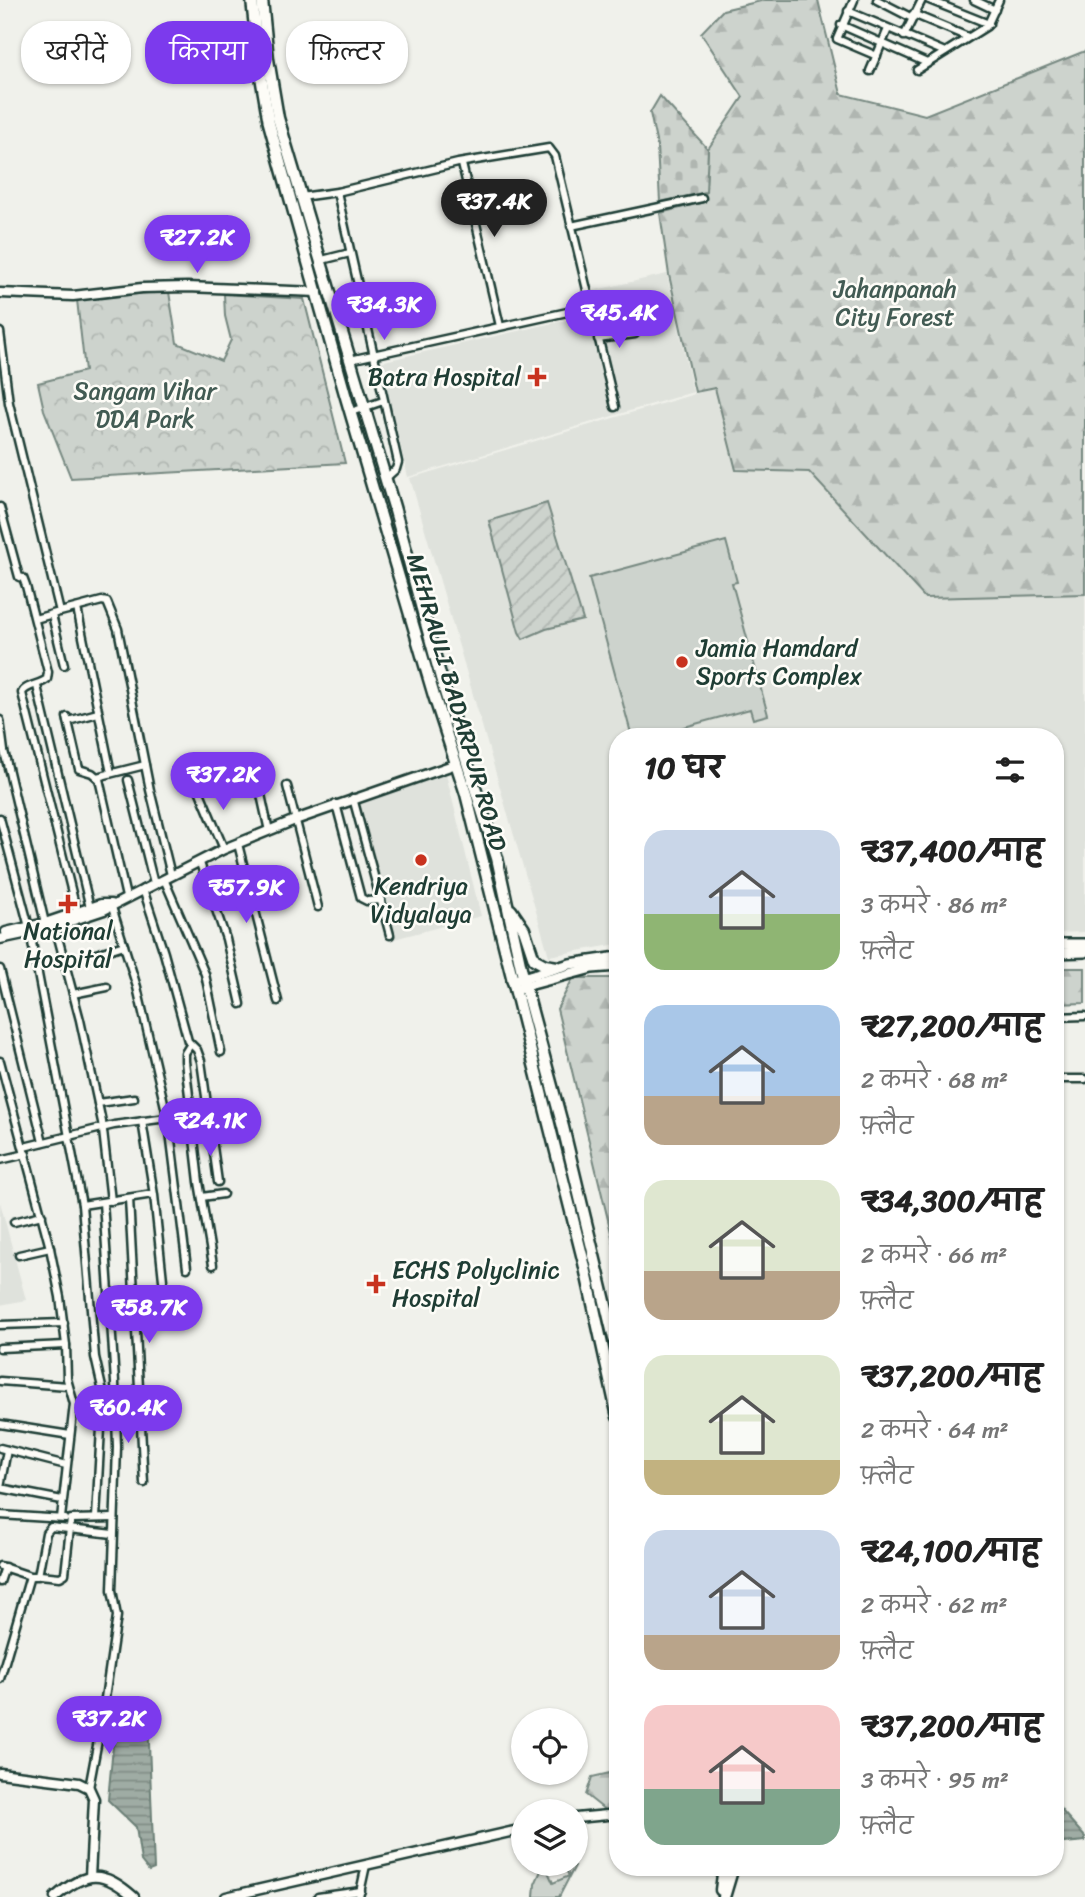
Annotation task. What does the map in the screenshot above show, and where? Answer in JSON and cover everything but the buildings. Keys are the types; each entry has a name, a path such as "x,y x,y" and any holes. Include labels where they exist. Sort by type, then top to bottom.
{"main road":[{"name":"MEHRAULI BADARPUR ROAD","path":"252,0 263,93 291,181 301,197 447,697 497,858 509,907 518,983 609,1376"},
{"name":"MEHRAULI BADARPUR ROAD","path":"262,0 278,118 318,294 436,702 466,794 518,983 563,1127 609,1318"},
{"path":"436,702 447,697"},
{"path":"509,907 524,929 534,959 556,967"},
{"path":"1064,944 1085,944"},
{"path":"1064,953 1085,952"},
{"path":"518,983 556,967 589,959 609,958"},
{"path":"518,983 609,967"},
{"path":"721,1897 723,1876"},
{"path":"721,1897 729,1876"}],"street":[{"path":"854,0 837,37 877,56"},
{"path":"877,0 968,37"},
{"path":"904,36 920,2 910,0"},
{"path":"929,0 989,23"},
{"path":"974,0 995,10"},
{"path":"917,70 989,23 999,0"},
{"path":"849,12 945,52"},
{"path":"841,26 928,63"},
{"path":"870,71 888,29"},
{"path":"301,197 549,148 555,156 615,407"},
{"path":"462,164 500,326"},
{"path":"337,192 398,462 396,469 385,479"},
{"path":"570,226 702,198"},
{"path":"326,259 350,253"},
{"path":"0,293 73,296 191,289 318,294"},
{"path":"349,360 590,307"},
{"path":"0,332 9,403 56,614 64,665"},
{"path":"598,340 635,334"},
{"path":"351,412 383,401"},
{"path":"0,507 19,577 23,578 26,586 48,672 47,679 37,686 25,688 22,693 77,916"},
{"path":"34,619 104,601 111,609 120,638 168,877 205,974 221,1052"},
{"path":"77,608 111,774"},
{"path":"37,686 91,911"},
{"path":"98,713 68,719 79,769 97,777 145,765"},
{"path":"0,720 4,751 45,923"},
{"path":"0,936 55,926 111,904 224,849 295,820 456,765"},
{"path":"97,777 126,897"},
{"path":"128,780 154,884"},
{"path":"258,781 269,831"},
{"path":"197,786 224,849"},
{"path":"287,786 318,907"},
{"path":"353,798 390,935"},
{"path":"336,804 361,898 367,901 381,900"},
{"path":"0,818 30,929 82,1205 95,1357 103,1392 96,1518"},
{"path":"238,844 278,1001"},
{"path":"200,863 226,939 241,1004"},
{"path":"143,889 190,1045 197,1050 201,1061 218,1182"},
{"path":"111,904 137,987 167,1118 187,1268"},
{"path":"30,929 77,916"},
{"path":"55,926 103,1127 111,1200"},
{"path":"65,964 124,945"},
{"path":"0,969 43,1142"},
{"path":"73,995 107,987"},
{"path":"1064,1017 1085,1016"},
{"path":"190,1045 185,1053 185,1061 213,1265"},
{"path":"0,1061 50,1248 64,1323 68,1385 74,1404 61,1518"},
{"path":"1064,1079 1085,1079"},
{"path":"98,1103 134,1098"},
{"path":"0,1160 43,1142 70,1135 103,1127 167,1118"},
{"path":"142,1121 163,1280"},
{"path":"82,1205 152,1194"},
{"path":"202,1197 223,1194"},
{"path":"130,1198 144,1483"},
{"path":"90,1877 94,1799 89,1788 117,1616 111,1590 117,1447 103,1202"},
{"path":"14,1222 41,1215"},
{"path":"19,1255 50,1248"},
{"path":"0,1325 64,1323"},
{"path":"0,1348 66,1345"},
{"path":"0,1381 68,1385"},
{"path":"0,1424 70,1435"},
{"path":"62,1500 0,1487 3,1449 66,1465"},
{"path":"0,1515 71,1519 114,1518"},
{"path":"40,1575 50,1517"},
{"path":"0,1582 2,1566 30,1576 57,1577 65,1574 71,1519"},
{"path":"48,1529 54,1527 113,1534"},
{"path":"0,1679 30,1576"},
{"path":"0,1773 79,1783 89,1788"},
{"path":"588,1817 609,1815"},
{"path":"226,1897 511,1832"},
{"path":"317,1897 360,1894 366,1865"},
{"path":"55,1897 64,1889 90,1877 107,1877 134,1897"}],"shaded area":[{"name":"Batra Hospital","path":"667,274 693,392 408,477 380,362 598,313 591,291"},
{"path":"715,388 736,470 809,472 925,598 1085,594 1085,932 1064,933 1064,728 609,728 609,946 549,956 410,478"},
{"name":"Kendriya Vidyalaya","path":"446,774 481,916 394,939 360,804"},
{"path":"0,1202 26,1300 0,1305"},
{"path":"126,1715 148,1718 154,1869 149,1871 141,1861 136,1827 108,1800 113,1746"},
{"path":"1064,1813 1085,1837 1085,1841 1064,1843"}],"green space":[{"name":"Jahanpanah City Forest","path":"765,0 818,0 841,94 925,115 1085,51 1085,594 925,598 809,472 736,470 715,388 695,392 669,275 660,213 705,202 708,149 743,97 701,33 723,10"},
{"path":"660,96 708,149 706,192 660,202 657,146 650,113"},
{"name":"Sangam Vihar DDA Park","path":"169,292 177,343 221,361 231,340 225,316 224,294 304,299 345,463 71,478 44,410 38,383 85,371 77,300"},
{"path":"547,503 583,620 546,629 523,639 489,521"},
{"name":"Jamia Hamdard Sports Complex","path":"726,541 737,582 732,583 768,715 753,719 750,709 681,728 630,728 589,578"},
{"path":"1064,968 1085,968 1085,1003 1064,1004"},
{"path":"573,978 609,978 609,1224 557,1009"},
{"path":"609,1773 609,1810 605,1810 586,1795 592,1777"},
{"path":"539,1876 550,1876 553,1883 570,1876 559,1897 534,1897"}],"place":[{"name":"Batra Hospital","path":"537,377"},
{"name":"Jamia Hamdard Sports Complex","path":"682,662"},
{"name":"Kendriya Vidyalaya","path":"421,860"},
{"name":"National Hospital","path":"68,904"},
{"name":"ECHS Polyclinic Hospital","path":"376,1284"}]}
